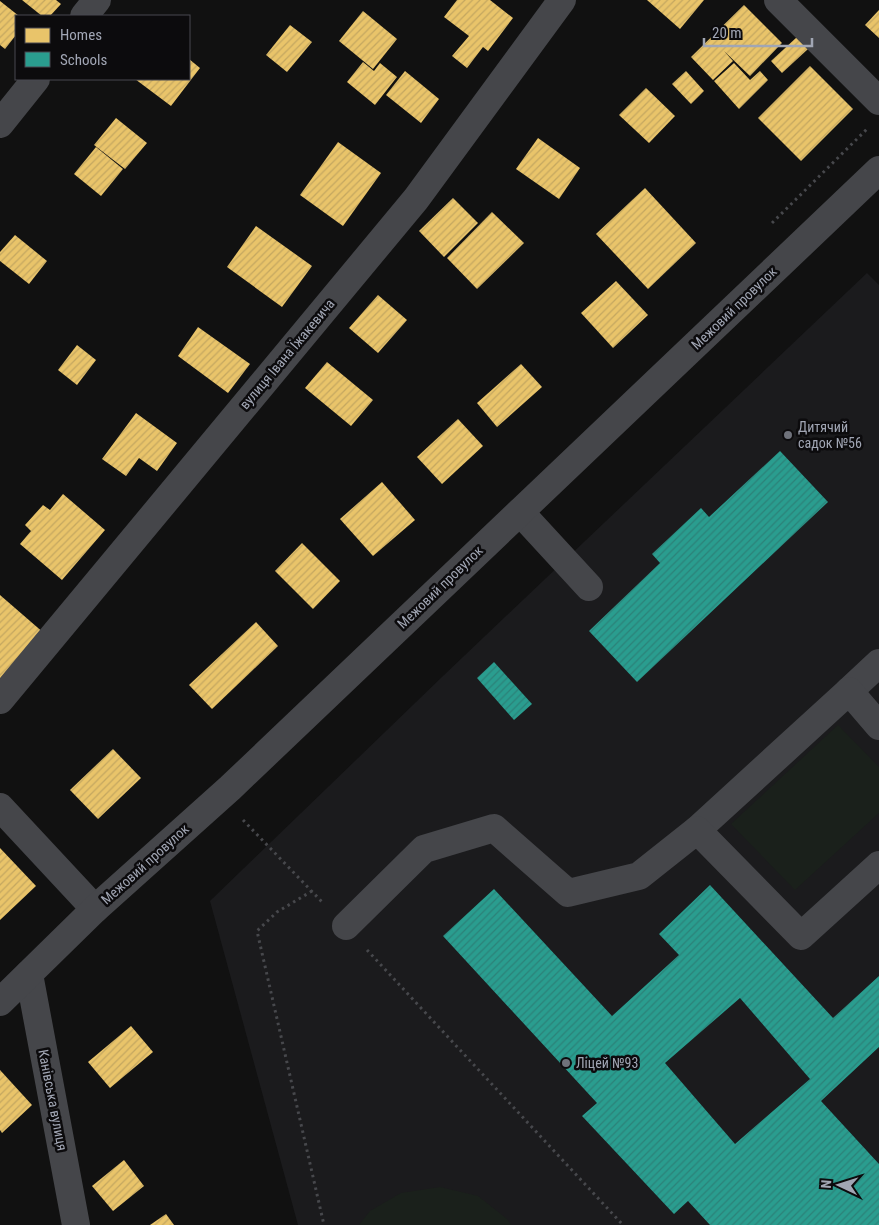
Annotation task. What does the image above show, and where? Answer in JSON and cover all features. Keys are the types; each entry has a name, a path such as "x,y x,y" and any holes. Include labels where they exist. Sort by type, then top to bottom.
{"street":[{"path":"85,15 97,0"},
{"name":"вулиця Івана Їжакевича","path":"0,700 416,199 562,0"},
{"path":"778,0 879,101"},
{"path":"0,124 35,80"},
{"name":"Межовий провулок","path":"0,1002 96,909 230,788 879,170"},
{"path":"520,512 589,587"},
{"path":"346,926 424,849 494,828 568,893 639,876 697,830 879,663"},
{"path":"849,692 879,726"},
{"path":"0,807 96,909"},
{"path":"697,830 801,936 879,865"},
{"name":"Канівська вулиця","path":"29,974 76,1225"}],"path":[{"path":"254,831 346,926 622,1225"},
{"path":"312,891 277,912 257,931 324,1225"}],"shaded area":[{"name":"Ліцей №93","path":"867,273 879,285 879,1225 298,1225 210,901 442,677"},
{"path":"838,725 879,767 879,813 795,890 731,824"},
{"path":"440,1187 478,1196 507,1219 511,1225 359,1225 370,1211 401,1193"}],"building: Homes":[{"path":"22,0 56,0 61,4 51,15 41,15"},
{"path":"457,0 490,0 513,18 488,51 483,47 467,68 452,56 469,36 444,17"},
{"path":"647,0 704,0 680,29"},
{"path":"0,1 18,15 15,15 15,36 5,49 0,45"},
{"path":"744,5 782,43 750,76 724,51 733,61 713,80 691,57"},
{"path":"879,10 879,38 865,25"},
{"path":"363,11 397,39 373,69 339,41"},
{"path":"290,25 312,42 287,72 266,55"},
{"path":"797,37 808,49 782,73 771,61"},
{"path":"190,60 200,68 171,106 136,80 190,80"},
{"path":"363,62 374,71 380,63 397,77 375,105 347,82"},
{"path":"734,63 750,80 760,71 768,80 739,109 714,81"},
{"path":"810,66 853,109 801,161 758,118"},
{"path":"405,71 439,99 421,123 386,95"},
{"path":"686,71 704,91 691,104 672,84"},
{"path":"646,88 675,116 649,143 619,115"},
{"path":"116,118 147,143 125,169 94,145"},
{"path":"538,138 580,168 559,199 516,169"},
{"path":"338,142 381,173 343,226 300,195"},
{"path":"96,147 123,169 101,196 74,174"},
{"path":"645,188 696,243 648,289 596,234"},
{"path":"453,198 478,223 444,257 419,231"},
{"path":"492,212 524,243 477,289 447,258"},
{"path":"256,226 312,266 282,307 227,267"},
{"path":"15,235 47,261 29,284 0,261 0,252"},
{"path":"616,281 648,315 613,348 581,313"},
{"path":"378,295 407,320 378,353 349,328"},
{"path":"198,327 250,364 228,393 178,356"},
{"path":"77,345 96,360 77,385 58,370"},
{"path":"327,362 373,400 351,426 305,388"},
{"path":"521,364 542,387 497,427 477,403"},
{"path":"136,413 177,443 157,471 139,458 126,476 102,459"},
{"path":"458,419 483,446 442,484 417,457"},
{"path":"382,482 415,520 373,556 340,519"},
{"path":"63,494 105,530 62,580 20,544 31,531 25,525 43,505 50,510"},
{"path":"302,543 340,581 313,609 275,571"},
{"path":"0,595 45,634 0,685"},
{"path":"256,622 278,646 212,709 189,685"},
{"path":"113,749 141,778 98,819 70,790"},
{"path":"0,848 36,886 0,920"},
{"path":"131,1026 153,1052 110,1088 88,1062"},
{"path":"0,1070 32,1105 2,1133 0,1130"},
{"path":"124,1160 144,1186 113,1211 92,1186"},
{"path":"166,1214 174,1225 150,1225"}],"building: Schools":[{"path":"780,451 828,502 637,682 589,631 660,563 652,554 701,508 709,517"},
{"path":"494,662 532,704 514,720 477,678"},
{"path":"710,885 833,1018 879,976 879,1047 821,1101 879,1164 879,1225 710,1225 688,1201 674,1214 582,1116 597,1103 443,936 494,889 612,1016 679,955 659,934","holes":["740,998 810,1079 735,1144 665,1063"]}],"place":[{"name":"Дитячий садок №56","path":"788,435"},
{"name":"Ліцей №93","path":"566,1063"}]}
